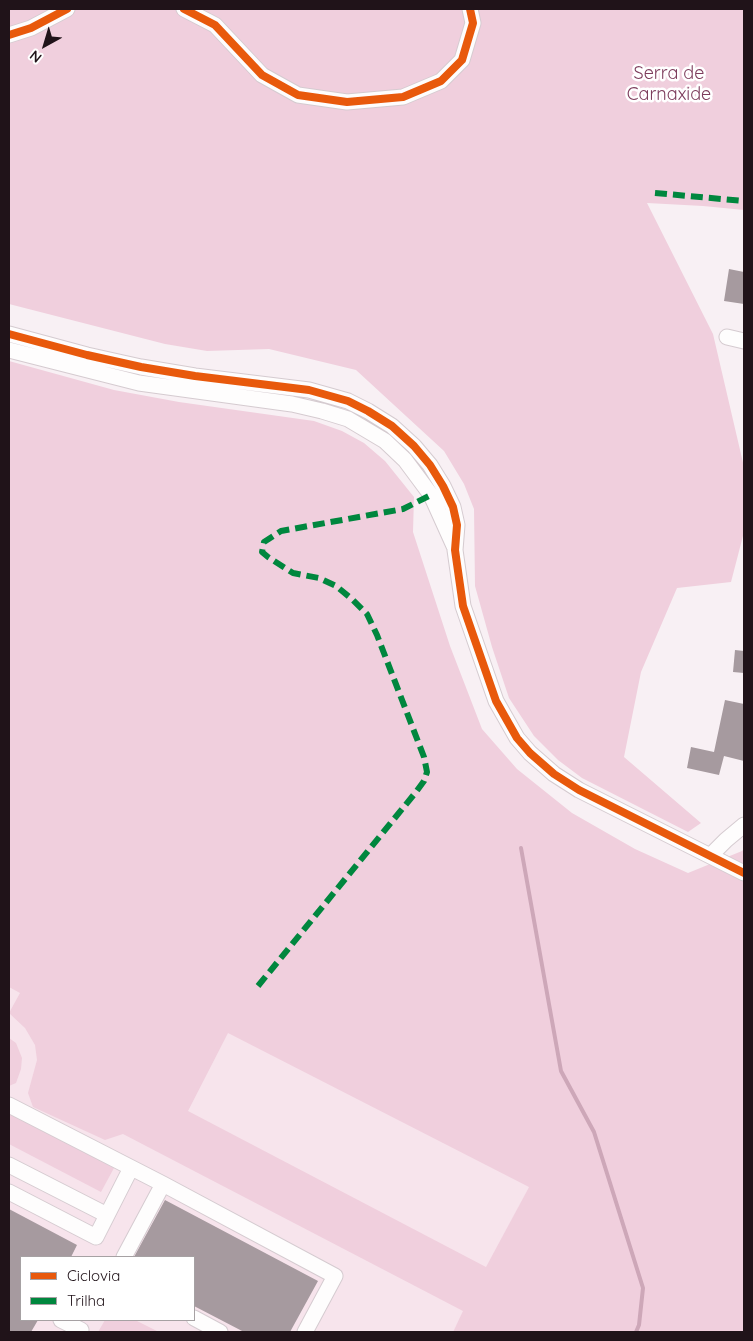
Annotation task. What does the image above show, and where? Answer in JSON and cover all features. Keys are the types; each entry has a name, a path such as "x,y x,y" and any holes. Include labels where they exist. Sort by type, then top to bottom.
{"street":[{"path":"9,35 31,28 67,9"},
{"path":"184,9 216,25 262,75 298,95 347,102 403,97 441,82 462,60 473,22 470,9"},
{"path":"9,334 141,367 195,376 309,390 348,401 392,426 414,446 430,465 453,507 457,525 455,550 462,606 496,701 517,738 530,753 554,774 579,790 744,873"},
{"path":"727,337 744,341"},
{"path":"9,350 139,383 292,404 348,419 385,442 419,477 431,495 455,550"},
{"path":"711,856 744,825"},
{"path":"9,1105 163,1184 335,1276 305,1332"},
{"path":"9,1165 107,1215"},
{"path":"9,1192 96,1237 131,1168"},
{"path":"125,1256 163,1184"},
{"path":"195,1319 220,1332"},
{"path":"64,1321 83,1327"}],"shaded area":[{"path":"9,872 547,1153 453,1332 9,1332"}],"green space":[{"name":"Serra de Carnaxide","path":"9,9 744,9 744,210 647,203 713,334 744,467 744,532 731,582 677,588 641,672 624,757 701,823 688,832 582,778 558,760 534,736 509,698 475,586 474,509 464,484 444,451 356,370 269,349 207,351 165,344 9,304"},
{"path":"9,361 114,390 179,402 314,421 342,431 364,443 385,461 414,497 413,532 450,646 482,729 517,769 572,813 635,849 688,873 744,849 744,1332 453,1332 463,1311 123,1134 105,1140 33,1107 28,1093 37,1060 35,1045 25,1028 9,1013 20,993 9,987","holes":["228,1033 529,1187 486,1267 188,1111"]},
{"path":"9,1038 16,1043 22,1058 21,1069 16,1083 9,1086"},
{"path":"9,1113 114,1168 101,1192 9,1144"},
{"path":"104,1321 137,1321 159,1332 98,1332"}],"building":[{"path":"729,269 744,272 744,304 724,301"},
{"path":"735,650 744,651 744,673 733,672"},
{"path":"725,700 744,704 744,761 724,756 719,775 687,768 691,747 714,752"},
{"path":"165,1200 318,1281 290,1332 244,1332 195,1307 195,1256 135,1256"},
{"path":"9,1209 77,1245 72,1256 20,1256 20,1321 37,1321 31,1332 9,1332"}],"waterway":[{"path":"521,848 561,1071 594,1132 643,1288 639,1325 636,1332"}],"marked path":[{"path":"655,193 744,201"},
{"path":"258,986 416,792 424,781 427,772 424,757 377,635 367,614 336,586 319,578 293,573 268,557 262,552 264,542 281,531 403,509 431,495"}],"cycle path":[{"path":"9,35 31,28 67,9"},
{"path":"184,9 215,25 262,75 298,95 347,102 403,97 441,81 462,60 473,23 470,9"},
{"path":"9,334 141,367 195,376 309,390 348,401 392,426 414,446 430,465 453,507 457,525 455,550 463,606 496,701 517,738 530,753 554,774 579,790 744,873"}]}
